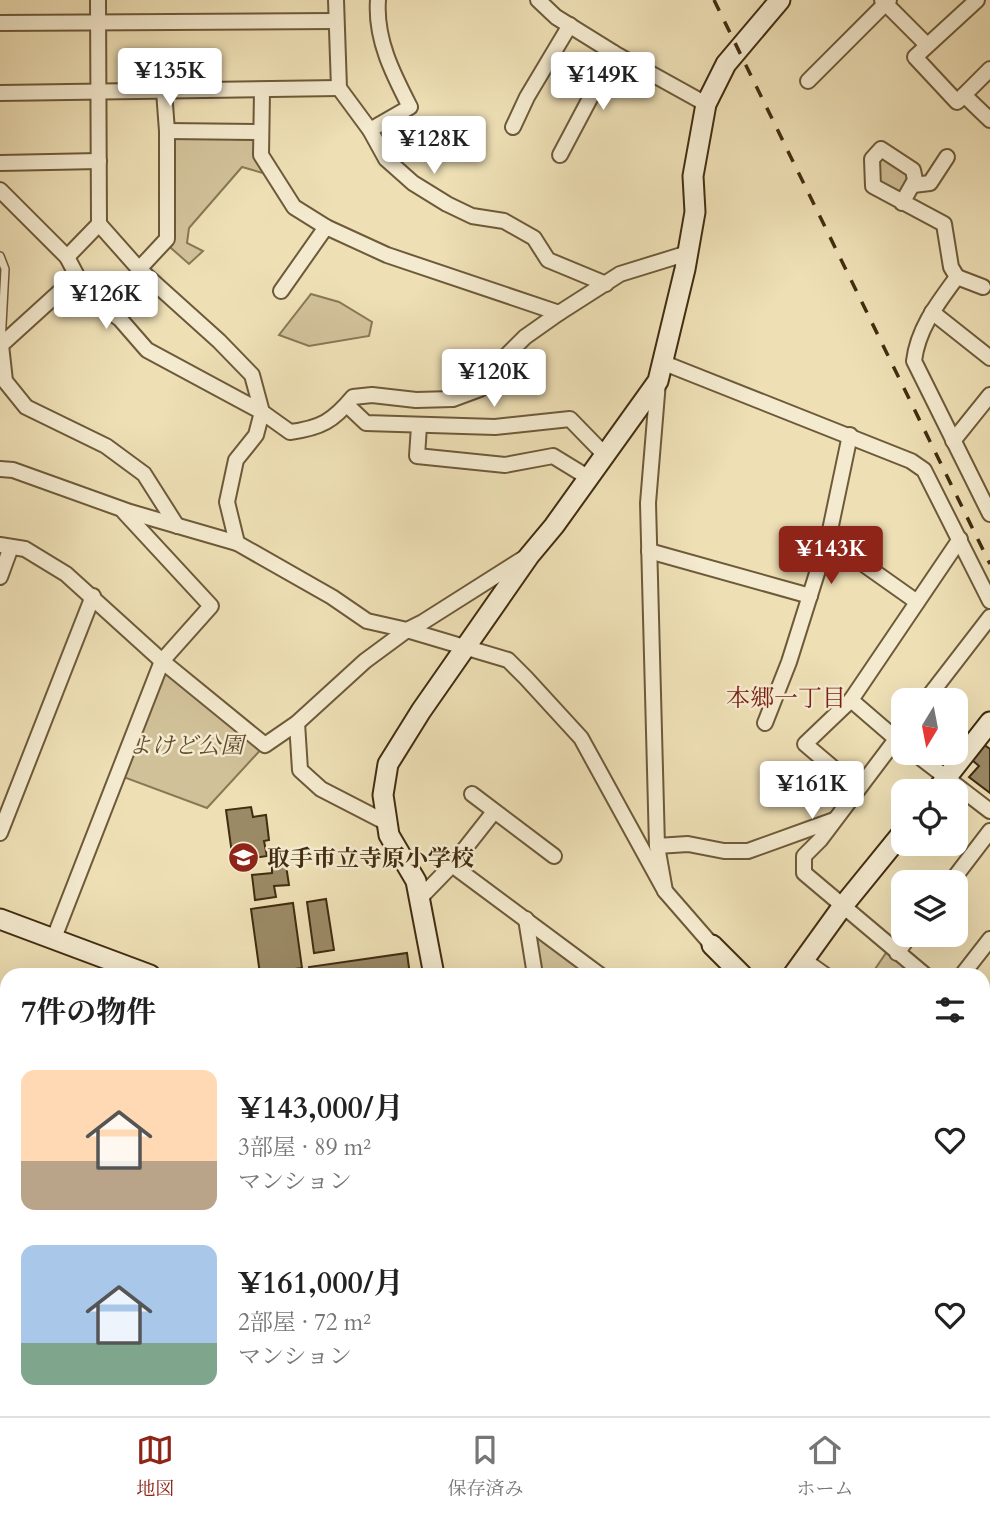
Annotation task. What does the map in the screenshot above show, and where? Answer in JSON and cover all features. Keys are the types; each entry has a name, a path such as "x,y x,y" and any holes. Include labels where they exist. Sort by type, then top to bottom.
{"street":[{"path":"98,0 99,225 139,269 219,341 252,375 262,412 256,435 236,460 227,502 237,543"},
{"path":"336,0 339,88 370,130 386,159 413,183 447,204 472,216 504,221 534,238 548,260 606,285"},
{"path":"370,130 410,107 387,61 377,14 378,0"},
{"path":"538,0 570,25 614,53 706,104"},
{"path":"665,891 657,846 648,503 661,372 695,212 693,176 706,104 726,64 780,0"},
{"path":"977,0 915,57 957,102 990,69"},
{"path":"984,0 990,7"},
{"path":"808,81 886,1 927,45"},
{"path":"0,23 336,21"},
{"path":"513,127 527,97 570,25"},
{"path":"560,155 614,53"},
{"path":"0,93 339,88"},
{"path":"139,269 167,240 167,131 164,91"},
{"path":"262,91 261,155 294,207 326,227 387,255 559,313"},
{"path":"964,95 990,120"},
{"path":"167,131 261,132"},
{"path":"902,203 915,180 913,170 881,149 872,159 873,186 902,203 944,224 951,267 957,277 988,284"},
{"path":"913,185 930,183 947,158"},
{"path":"0,163 99,161"},
{"path":"0,190 67,257 87,295 120,319 148,350 262,412 290,432 312,429 337,417 353,397 372,395 416,400 453,399 480,389 497,365 525,337 559,313 620,274 688,253"},
{"path":"67,257 99,225"},
{"path":"281,291 326,227"},
{"path":"76,276 1,345 5,381 26,407 106,446 144,474 177,526"},
{"path":"957,277 932,312 916,343 914,361 989,508"},
{"path":"932,312 990,358"},
{"path":"661,372 850,435 912,461 925,470 990,601"},
{"path":"434,968 415,881 389,835 383,795 388,764 528,555 606,455 661,372"},
{"path":"953,441 990,395"},
{"path":"347,405 366,423 495,427 570,419 606,455"},
{"path":"419,426 417,456 505,465 553,456 589,478"},
{"path":"765,723 789,662 828,539 850,435"},
{"path":"0,469 13,470 120,508 237,543 332,597 367,621 508,660 580,738 665,891 735,968"},
{"path":"54,938 162,661 211,606 120,508"},
{"path":"828,539 917,602"},
{"path":"858,789 805,744 851,700 960,540"},
{"path":"0,577 6,546 25,549 66,574 162,661 265,745 297,723 365,661 407,630 528,555"},
{"path":"649,551 810,596"},
{"path":"0,833 93,596"},
{"path":"935,688 990,617"},
{"path":"851,700 891,730"},
{"path":"946,779 990,722"},
{"path":"297,723 300,770 321,789 387,822"},
{"path":"891,750 804,856 804,873 916,968"},
{"path":"924,765 936,779"},
{"path":"472,794 493,813 554,856"},
{"path":"968,799 990,811"},
{"path":"419,899 452,865 493,813"},
{"path":"657,846 688,844 724,851 748,851 835,820"},
{"path":"960,870 990,831"},
{"path":"799,968 842,907 891,846"},
{"path":"452,865 591,968"},
{"path":"0,919 132,968"},
{"path":"526,919 535,968"},
{"path":"967,968 990,939"},
{"path":"897,953 901,947"}],"lane":[{"path":"0,256 5,269 1,345"}],"green space":[{"path":"173,137 257,140 284,179 242,167 189,228 187,243 203,251 189,264 171,248"},
{"path":"884,158 908,175 903,191 896,193 878,183 878,162"},
{"path":"311,294 339,302 372,322 369,336 309,346 279,335"},
{"name":"よけど公園","path":"162,661 265,745 207,808 118,775"},
{"path":"526,919 591,968 534,968"},
{"path":"890,947 916,968 876,968"}],"building":[{"path":"983,744 990,749 990,793 969,777 979,766 972,760"},
{"path":"251,807 253,817 266,815 269,840 264,841 267,856 233,861 226,810"},
{"path":"286,865 289,885 274,886 276,897 255,900 252,875 272,873 272,867"},
{"path":"326,899 334,950 314,953 307,902"},
{"path":"293,903 302,968 259,968 251,909"},
{"path":"407,953 409,968 309,968"}],"railway":[{"path":"714,0 990,564"}],"place":[{"name":"取手市立寺原小学校","path":"244,858"}],"district":[{"name":"本郷一丁目","path":"786,698"}]}
